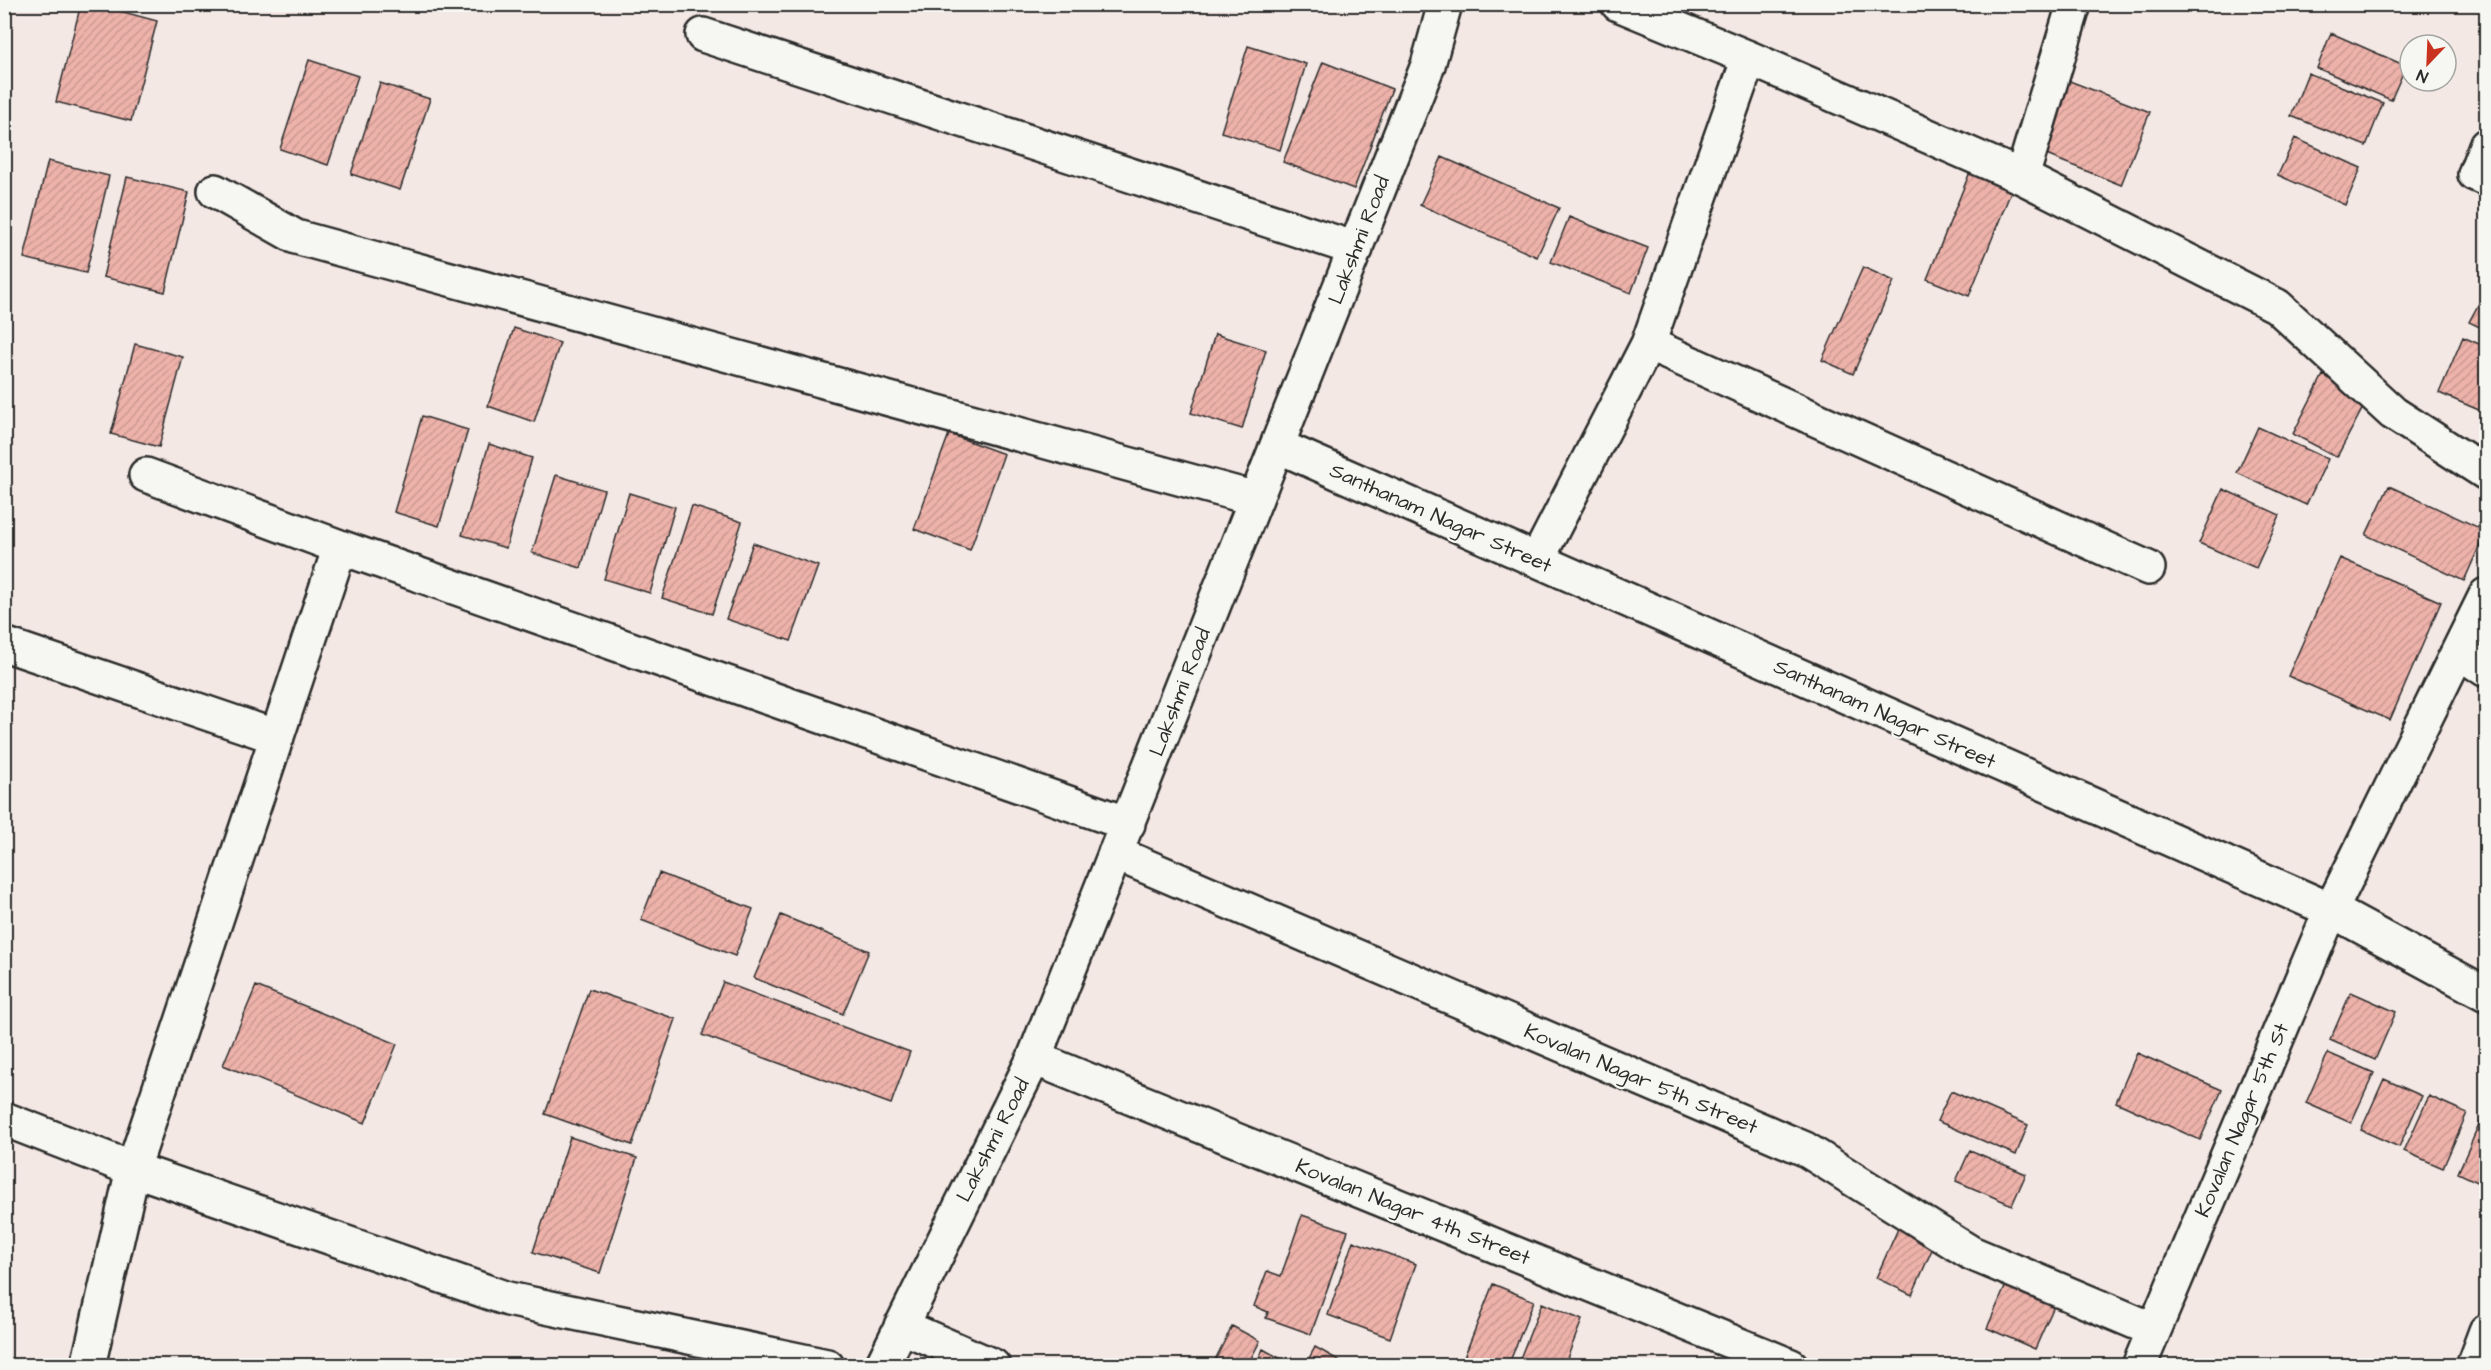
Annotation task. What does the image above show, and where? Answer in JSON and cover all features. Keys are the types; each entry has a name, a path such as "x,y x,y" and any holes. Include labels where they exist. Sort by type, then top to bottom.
{"street":[{"name":"Lakshmi Road","path":"882,1365 1035,1058 1428,65 1445,4"},
{"path":"1618,4 1749,58 2022,177 2277,306 2393,413 2487,472"},
{"path":"2022,177 2074,4"},
{"path":"703,35 1356,249"},
{"path":"1537,560 1648,345 1749,58"},
{"path":"2487,146 2475,174 2487,179"},
{"path":"215,191 296,237 1256,499"},
{"path":"1648,345 2148,568"},
{"name":"Santhanam Nagar Street","path":"1278,446 2331,910 2487,994"},
{"name":"Kovalan Nagar 5th Street","path":"146,475 1122,839 1805,1149 1971,1253 2154,1330"},
{"path":"88,1365 133,1169 340,547"},
{"name":"Kovalan Nagar 5th St","path":"2139,1365 2331,910 2487,595"},
{"path":"4,644 277,737"},
{"path":"2459,652 2487,670"},
{"name":"Kovalan Nagar 4th Street","path":"1035,1058 1791,1365"},
{"path":"4,1119 133,1169 508,1299 827,1365"},
{"path":"901,1326 993,1365"},
{"path":"2473,1365 2487,1331"}],"building":[{"path":"81,4 94,4 157,21 131,121 56,102"},
{"path":"2331,33 2398,62 2398,84 2391,100 2317,68"},
{"path":"1248,46 1306,64 1280,150 1221,132"},
{"path":"309,60 358,76 328,165 280,149"},
{"path":"1323,62 1392,89 1354,189 1283,162"},
{"path":"2308,73 2383,103 2366,146 2291,116"},
{"path":"2067,80 2150,112 2121,185 2039,152"},
{"path":"380,83 430,99 400,190 351,174"},
{"path":"2295,138 2361,168 2345,205 2278,175"},
{"path":"1442,157 1559,208 1537,257 1420,205"},
{"path":"48,161 109,176 86,273 24,258"},
{"path":"1970,172 2012,189 1969,296 1927,279"},
{"path":"127,177 189,192 165,292 103,277"},
{"path":"1569,217 1648,248 1631,293 1551,262"},
{"path":"1863,267 1894,281 1853,374 1822,360"},
{"path":"2483,296 2486,298 2486,330 2469,322"},
{"path":"514,328 560,343 534,422 488,406"},
{"path":"1215,334 1266,350 1242,429 1191,413"},
{"path":"2463,337 2486,347 2486,413 2439,393"},
{"path":"135,344 183,357 159,447 111,434"},
{"path":"2323,375 2368,398 2337,457 2293,434"},
{"path":"422,416 468,430 439,526 394,512"},
{"path":"2258,427 2328,459 2306,505 2237,473"},
{"path":"949,434 1004,454 970,550 914,529"},
{"path":"489,444 532,458 506,548 462,535"},
{"path":"556,475 604,490 581,568 532,553"},
{"path":"2389,486 2486,531 2464,581 2366,535"},
{"path":"2223,489 2280,515 2256,568 2199,543"},
{"path":"629,493 675,507 650,593 604,579"},
{"path":"692,506 742,522 712,614 662,598"},
{"path":"753,543 818,566 791,641 726,619"},
{"path":"2340,558 2441,602 2390,720 2288,676"},
{"path":"659,873 753,909 735,956 641,920"},
{"path":"781,915 869,951 843,1014 754,978"},
{"path":"723,982 910,1052 891,1104 702,1035"},
{"path":"256,986 397,1044 365,1123 223,1065"},
{"path":"589,989 676,1019 632,1145 545,1114"},
{"path":"2351,992 2396,1012 2375,1060 2330,1040"},
{"path":"2137,1053 2222,1090 2200,1140 2116,1102"},
{"path":"2328,1053 2374,1073 2351,1123 2306,1103"},
{"path":"2384,1079 2422,1096 2399,1147 2361,1130"},
{"path":"1951,1091 2028,1125 2016,1155 1937,1121"},
{"path":"2429,1096 2467,1113 2443,1168 2404,1151"},
{"path":"2486,1109 2486,1186 2458,1173"},
{"path":"570,1137 637,1158 600,1273 533,1252"},
{"path":"1970,1150 2026,1174 2012,1205 1956,1181"},
{"path":"1302,1215 1348,1231 1311,1334 1266,1318 1268,1312 1254,1306 1267,1271 1281,1276"},
{"path":"1902,1220 1938,1236 1912,1295 1876,1278"},
{"path":"1353,1241 1416,1264 1390,1338 1328,1315"},
{"path":"2010,1276 2058,1297 2035,1349 1987,1328"},
{"path":"1493,1284 1534,1301 1508,1366 1463,1366 1461,1365"},
{"path":"1542,1303 1582,1320 1564,1366 1517,1366"},
{"path":"1232,1326 1260,1341 1247,1366 1212,1366"},
{"path":"1315,1347 1342,1362 1340,1366 1305,1366"},
{"path":"1263,1349 1294,1366 1255,1366"}]}
